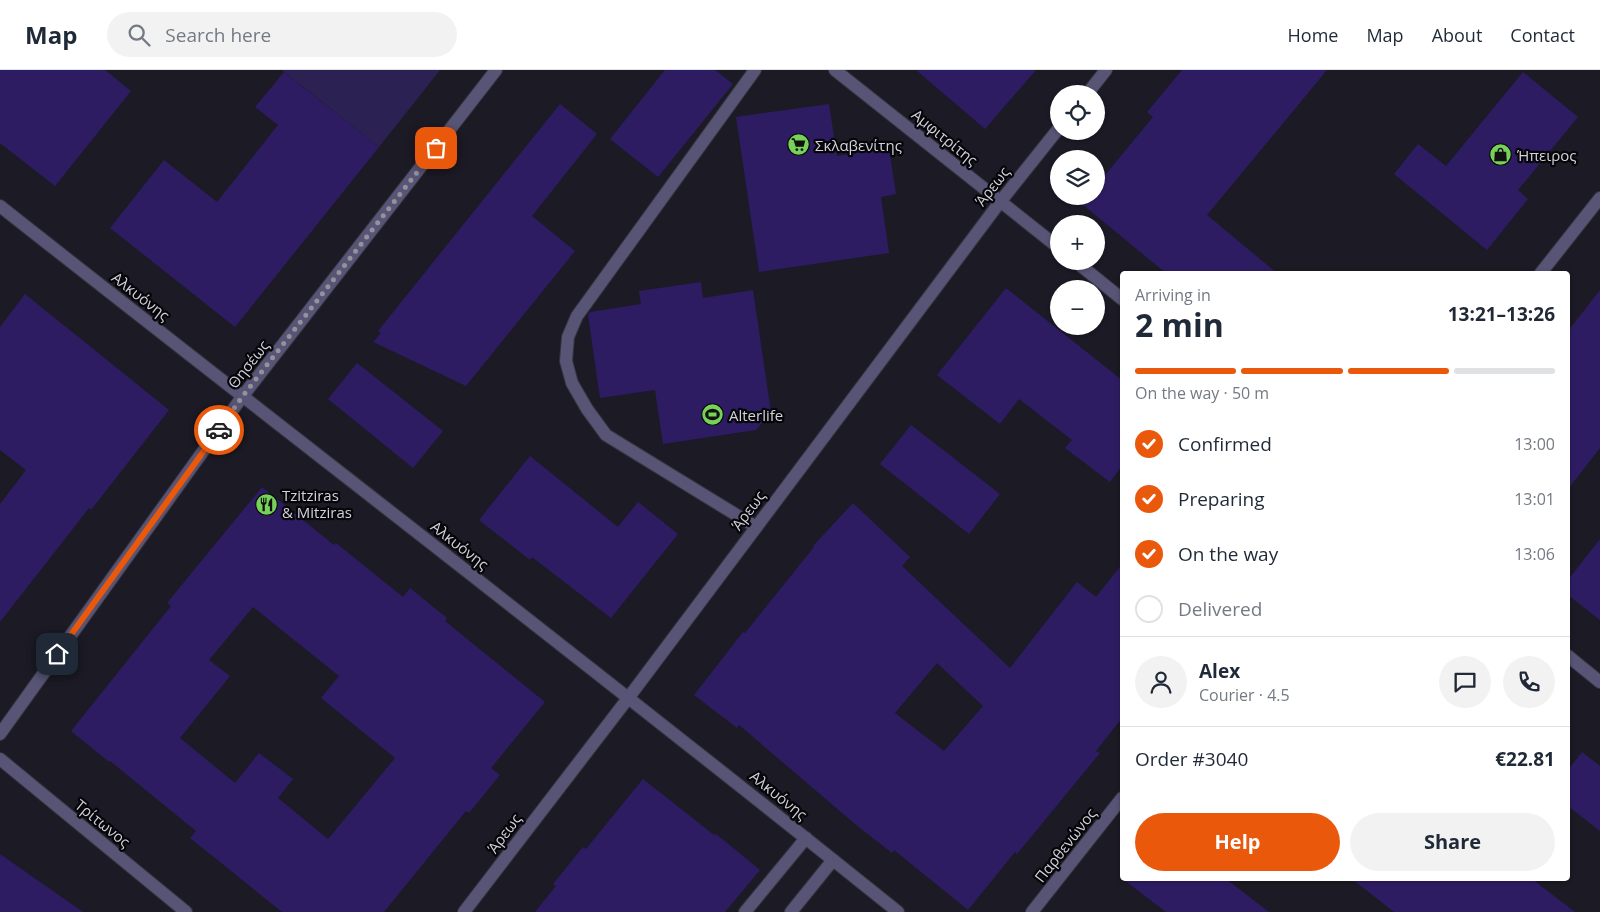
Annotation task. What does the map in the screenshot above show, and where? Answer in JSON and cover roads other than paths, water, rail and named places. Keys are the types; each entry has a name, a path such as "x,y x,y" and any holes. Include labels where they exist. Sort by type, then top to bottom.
{"street":[{"name":"Θησέως","path":"0,734 242,397 496,70"},
{"path":"755,70 577,316 568,337 566,361 572,383 587,409 606,435 756,527"},
{"name":"Αμφιτρίτης","path":"835,70 1050,241"},
{"path":"1094,85 1106,70"},
{"name":"Άρεως","path":"464,912 1000,202 1050,139"},
{"path":"1542,271 1600,198"},
{"name":"Αλκυόνης","path":"0,206 628,697 898,912"},
{"path":"1086,270 1120,297"},
{"path":"1570,658 1600,682"},
{"name":"Τρίτωνος","path":"0,759 186,912"},
{"name":"Παρθενώνος","path":"1032,912 1120,801"},
{"path":"745,912 806,838"},
{"path":"791,912 833,860"}],"place":[{"name":"Σκλαβενίτης","path":"799,145"},
{"name":"Ήπειρος","path":"1501,155"},
{"name":"Alterlife","path":"713,415"},
{"name":"Tzitziras & Mitziras","path":"266,504"}]}
